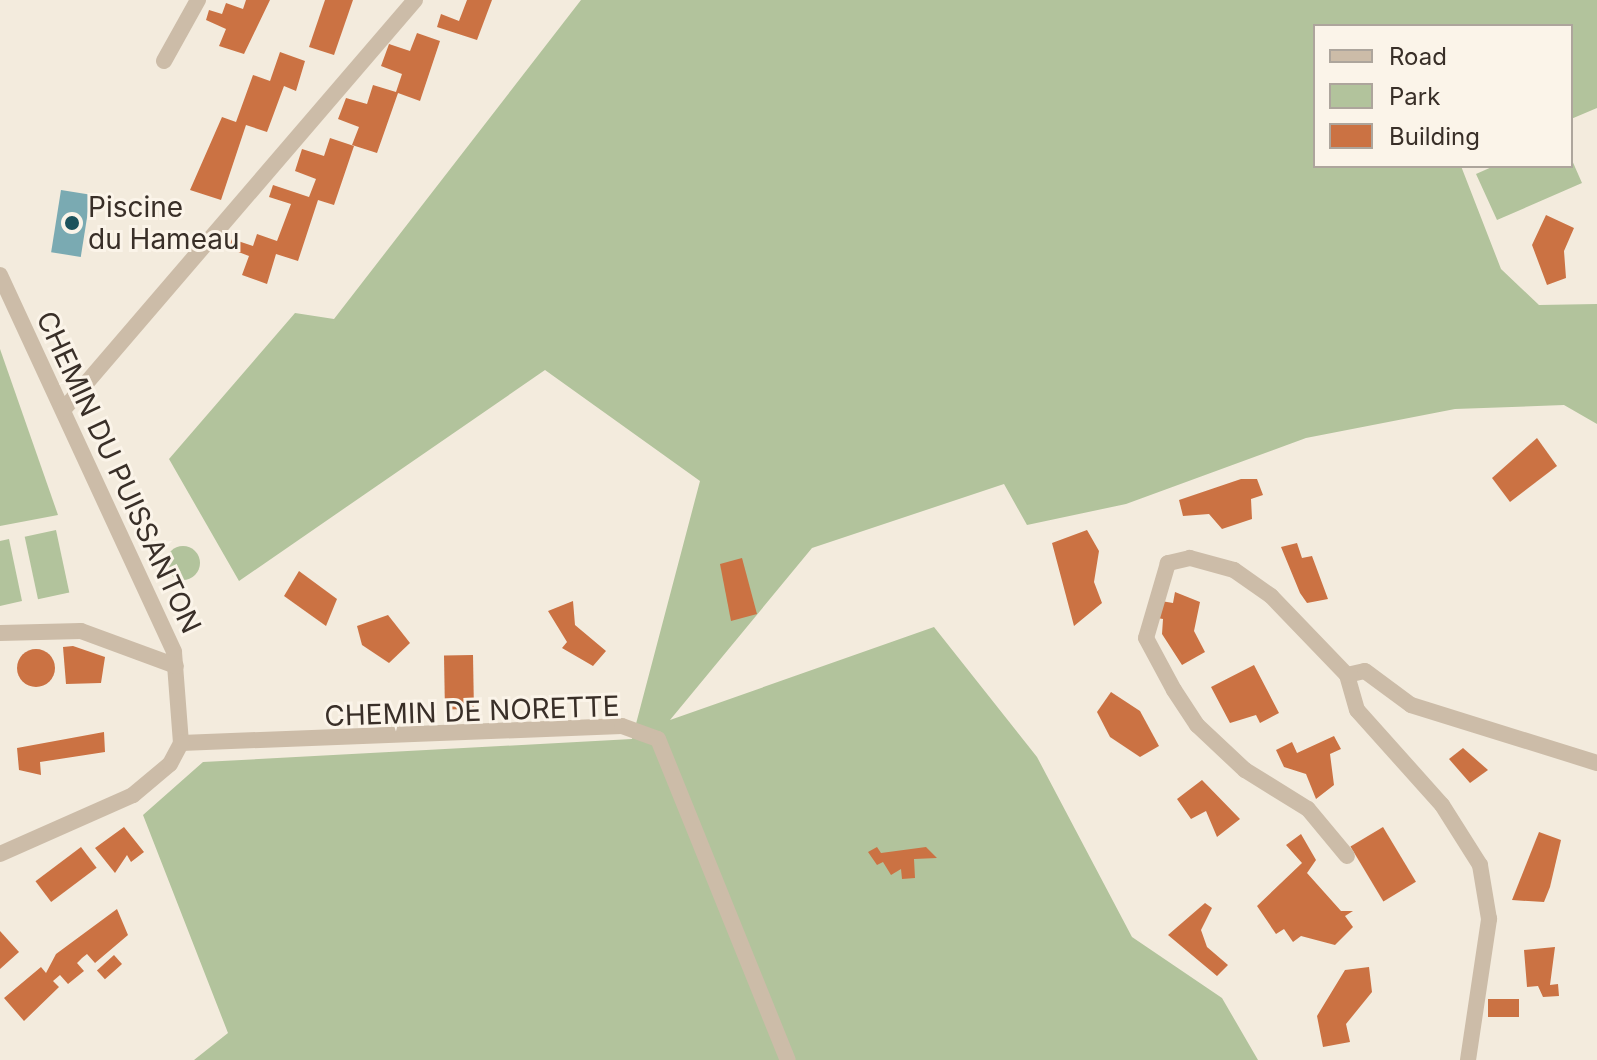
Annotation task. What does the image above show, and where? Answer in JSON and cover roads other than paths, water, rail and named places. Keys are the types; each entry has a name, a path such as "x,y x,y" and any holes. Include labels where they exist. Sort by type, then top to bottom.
{"street":[{"path":"164,61 198,0"},
{"path":"64,409 415,0"},
{"name":"CHEMIN DU PUISSANTON","path":"0,275 64,409 176,666 181,743"},
{"path":"1347,856 1308,809 1245,770 1197,725 1174,690 1146,638 1168,563 1190,558 1234,570 1271,596 1347,675 1357,710 1442,805 1480,865 1489,919 1468,1060"},
{"path":"0,633 81,631 176,666"},
{"path":"1347,675 1365,671 1411,705 1597,763"},
{"name":"CHEMIN DE NORETTE","path":"181,743 622,726 658,739 788,1060"},
{"path":"0,854 133,795 163,772 181,743"}],"water":[{"name":"Piscine du Hameau","path":"61,190 91,195 81,257 51,252"}],"place":[{"name":"Piscine du Hameau","path":"72,223"}]}
